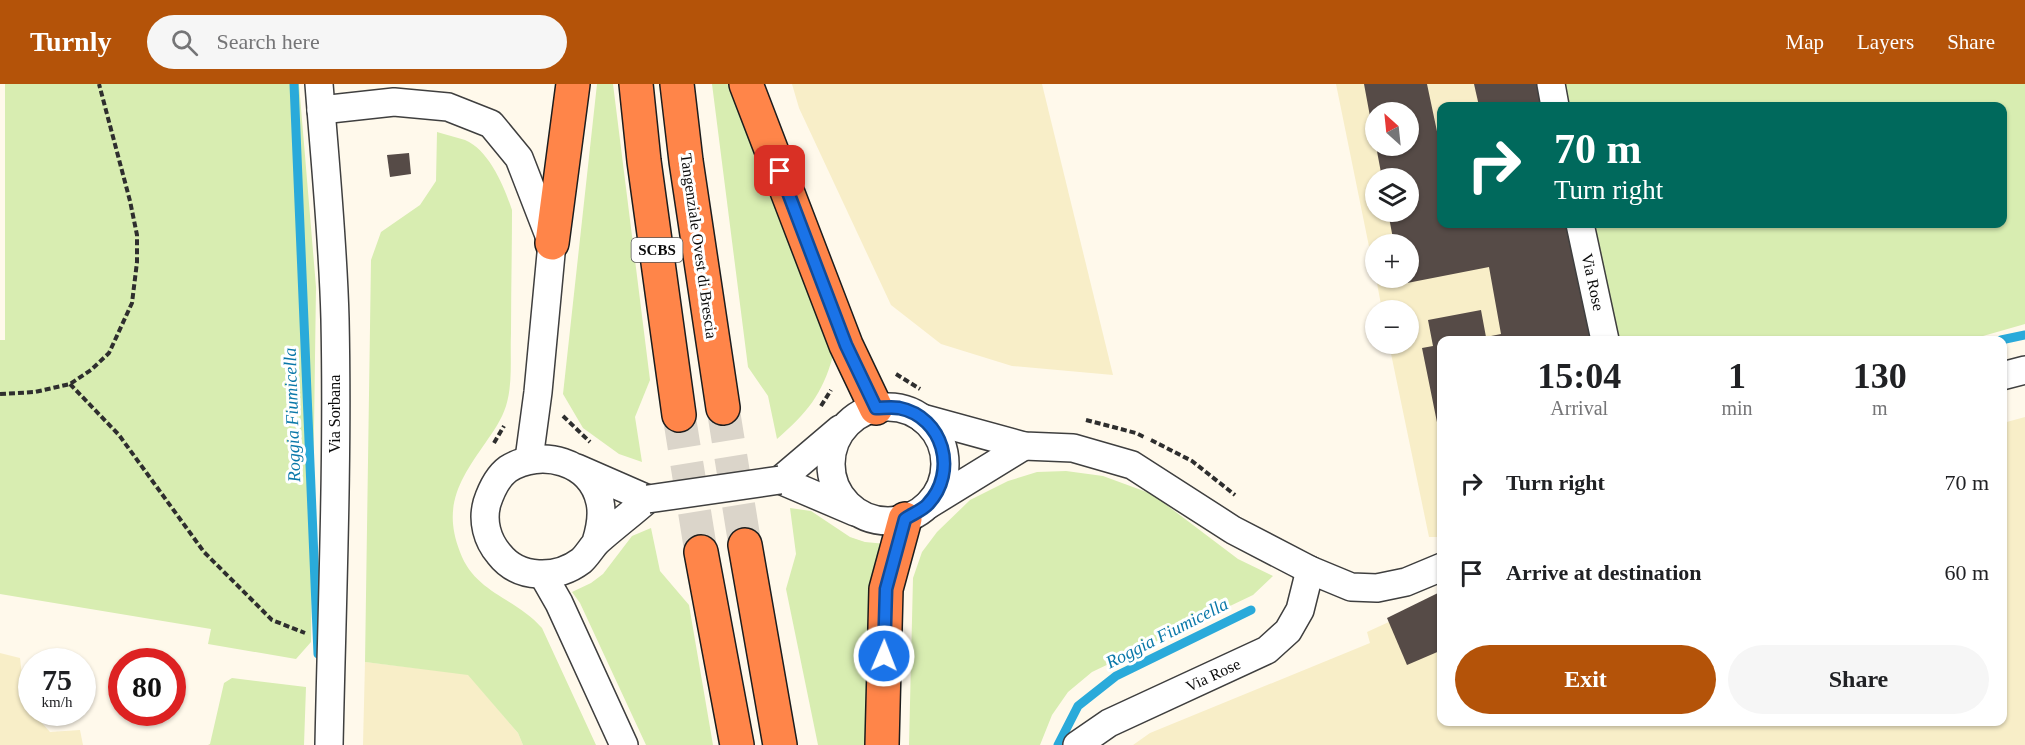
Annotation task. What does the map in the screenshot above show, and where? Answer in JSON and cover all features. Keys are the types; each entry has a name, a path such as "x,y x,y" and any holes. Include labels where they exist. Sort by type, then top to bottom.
{"highway":[{"path":"552,243 573,84"},
{"name":"SCBS","path":"636,84 644,161 680,415"},
{"name":"Tangenziale Ovest di Brescia","path":"677,84 686,161 723,408"},
{"path":"746,84 846,345 863,414"},
{"path":"882,745 886,589 916,512"},
{"path":"745,545 780,745"},
{"path":"701,552 737,745"}],"street":[{"path":"1551,84 1554,102"},
{"path":"320,97 448,107 491,124 519,158 552,243 529,459"},
{"name":"Via Sorbana","path":"320,97 329,202 335,319 329,745"},
{"name":"Via Rose","path":"1581,228 1604,336"},
{"path":"2007,375 2025,370"},
{"path":"648,499 554,458 529,459 507,470 491,488 484,511 487,536 500,556 519,570 543,575 564,571 583,560 596,542 648,499 780,480 863,414 900,408 922,418 1024,446 1073,448 1132,465 1233,530 1310,570 1351,587 1377,588 1406,582 1437,569"},
{"path":"856,512 841,497 832,478 831,457 838,437 863,414"},
{"path":"916,512 939,490 945,471 944,451 936,433 922,418"},
{"path":"780,480 880,521 916,512 1024,446"},
{"path":"577,468 592,483 600,501 602,522 596,542"},
{"name":"Via Rose","path":"1077,745 1109,723 1267,650 1288,631 1300,610 1310,570"},
{"path":"543,575 559,603 624,745"}],"path":[{"path":"0,394 35,392 70,384 91,370 109,353 132,303 137,262 136,235 130,201 99,84"},
{"path":"70,384 119,435 204,552 272,620 331,644"},
{"path":"536,404 553,406 593,445"}],"shaded area":[{"path":"792,84 1042,84 1113,375 1012,366 941,344 891,305 799,108"},
{"path":"1336,84 1562,84 1565,102 1437,102 1437,228 1590,228 1599,336 1437,336 1437,537 1429,537 1391,354 1419,354 1419,300 1380,300 1378,288 1419,288 1419,234 1366,234"},
{"path":"2025,417 2025,745 1133,745 1150,733 1370,643 1367,632 1437,600 1437,726 2007,726 2007,422"},
{"path":"0,653 18,658 18,726 45,726 50,732 80,730 83,745 0,745"},
{"path":"365,662 468,674 518,733 523,745 363,745"}],"green space":[{"path":"5,84 299,84 316,287 311,642 296,659 208,644 211,629 0,594 0,340 5,340"},
{"path":"597,84 613,84 650,380 635,417 642,462 619,454 583,428 563,394"},
{"path":"712,84 732,84 833,356 824,382 812,402 797,421 777,439 768,396 748,367"},
{"path":"1562,84 2025,84 2025,324 1983,336 1614,336 1591,228 2007,228 2007,102 1565,102"},
{"path":"437,132 465,140 481,152 500,180 512,210 510,389 500,420 468,468 456,494 453,507 455,536 460,552 475,577 532,618 542,628 596,745 523,745 518,733 468,675 365,662 371,260 381,232 420,205 436,181"},
{"path":"1066,471 1103,476 1152,494 1238,559 1273,576 1253,595 1092,672 1068,692 1052,715 1040,745 909,745 913,578 922,552 937,532 970,500 1008,481 1037,472"},
{"path":"790,508 811,511 850,537 865,542 886,544 872,745 818,745 786,589 796,554"},
{"path":"651,528 660,571 689,605 713,745 646,745 580,603 572,592 603,574 632,536"},
{"path":"232,678 306,687 304,745 208,745 224,683"}],"building":[{"path":"1364,84 1427,84 1437,131 1437,228 1577,228 1597,336 1491,336 1501,334 1489,267 1419,281 1419,234 1392,234 1390,222 1419,222 1419,168 1380,168 1378,156 1419,156 1419,102 1367,102"},
{"path":"1474,84 1543,84 1546,102 1478,102"},
{"path":"409,153 411,174 390,177 387,155"},
{"path":"1481,310 1486,336 1437,336 1437,422 1422,348 1433,346 1428,320"},
{"path":"1437,593 1437,652 1407,665 1387,618"}],"waterway":[{"name":"Roggia Fiumicella","path":"294,84 318,654"},
{"name":"Roggia Fiumicella","path":"2007,339 2025,335"},
{"name":"Roggia Fiumicella","path":"1058,745 1078,706 1116,676 1251,610"}],"tunnel":[{"path":"723,408 745,545"},
{"path":"679,415 701,552"}],"route":[{"path":"780,171 846,345 876,408 900,408 922,418 936,433 944,451 945,471 939,490 927,506 905,519 886,589 884,656"}]}
